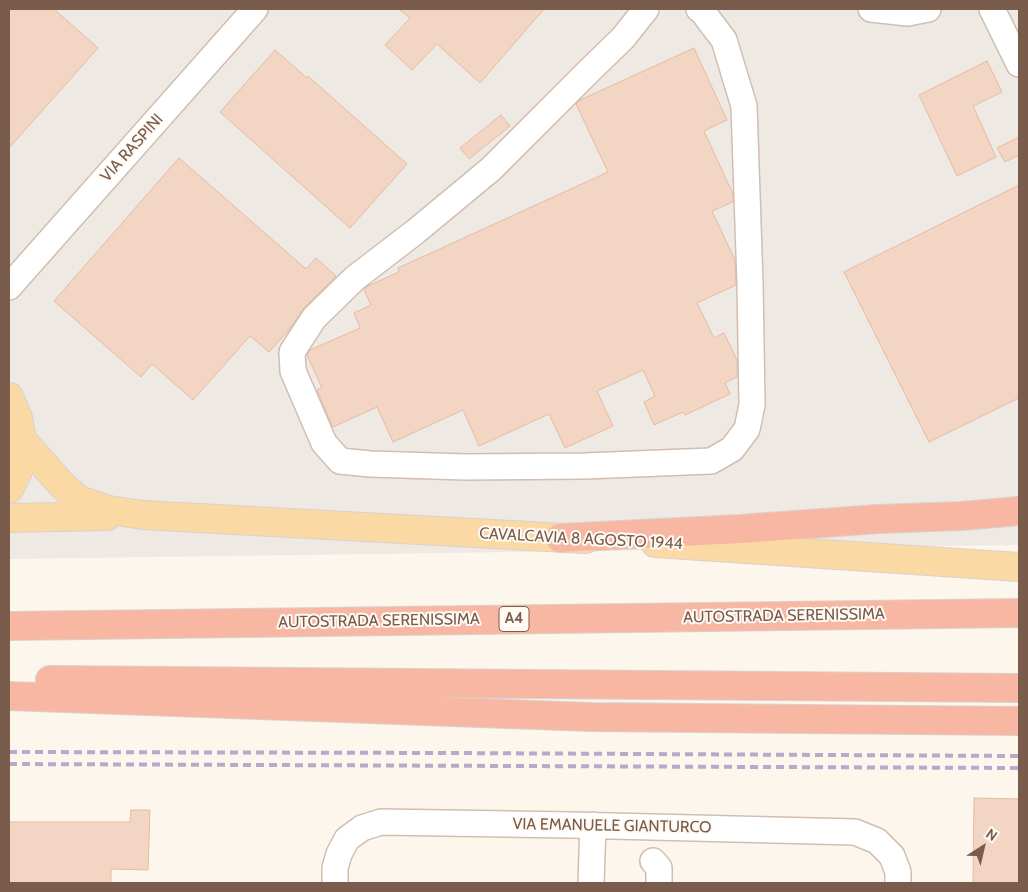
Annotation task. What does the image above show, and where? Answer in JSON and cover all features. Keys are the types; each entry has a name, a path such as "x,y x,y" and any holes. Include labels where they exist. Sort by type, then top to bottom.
{"highway":[{"path":"560,538 1019,512"},
{"name":"AUTOSTRADA SERENISSIMA","path":"9,626 1019,613"},
{"path":"9,679 1019,688"},
{"path":"9,696 591,717 1019,721"}],"main road":[{"path":"9,397 18,418 22,440 18,471 9,489"},
{"name":"CAVALCAVIA 8 AGOSTO 1944","path":"22,440 62,485 79,500 109,510 142,515"},
{"name":"CAVALCAVIA 8 AGOSTO 1944","path":"9,518 142,515 744,548 1019,567"}],"street":[{"name":"VIA RASPINI","path":"9,287 255,9"},
{"path":"646,9 623,38 491,169 415,232 354,278 314,318 292,352 293,371 324,443 340,461 370,464 465,467 584,466 711,461 732,449 747,428 752,405 744,106 724,40 699,9"},
{"path":"871,9 908,13 928,9"},
{"path":"992,9 1019,64"},
{"name":"VIA EMANUELE GIANTURCO","path":"335,883 335,868 339,854 347,839 362,828 381,822 855,832 877,842 892,856 898,872 898,883"},
{"path":"591,883 593,825"}],"shaded area":[{"path":"9,9 1019,9 1019,545 9,559"}],"building":[{"path":"9,9 54,9 98,48 9,148"},
{"path":"399,9 544,9 480,83 437,44 412,70 385,45 410,18"},
{"path":"694,48 727,120 704,131 733,194 733,202 712,211 735,260 736,285 697,303 714,338 724,333 737,360 737,377 725,383 730,394 685,415 683,412 654,425 644,402 655,396 643,370 597,391 613,426 565,448 549,414 479,446 463,410 393,442 377,407 333,427 317,390 322,388 307,355 310,350 360,328 354,313 371,305 364,290 368,286 399,272 398,268 608,172 576,104 580,100"},
{"path":"275,50 307,78 308,76 407,164 350,228 220,112"},
{"path":"987,61 1002,92 973,106 996,157 957,176 919,95"},
{"path":"501,115 510,126 469,159 460,148"},
{"path":"1019,137 1019,155 1005,162 997,148"},
{"path":"179,158 306,269 316,258 336,276 304,308 289,330 269,352 250,336 193,400 152,364 141,377 54,301"},
{"path":"1019,185 1019,398 929,442 844,272"},
{"path":"974,798 1019,799 1019,883 973,883"},
{"path":"131,810 150,810 148,870 111,869 111,883 9,883 9,822 130,822"}],"railway":[{"path":"9,752 1019,756"},
{"path":"9,764 1019,768"}]}
